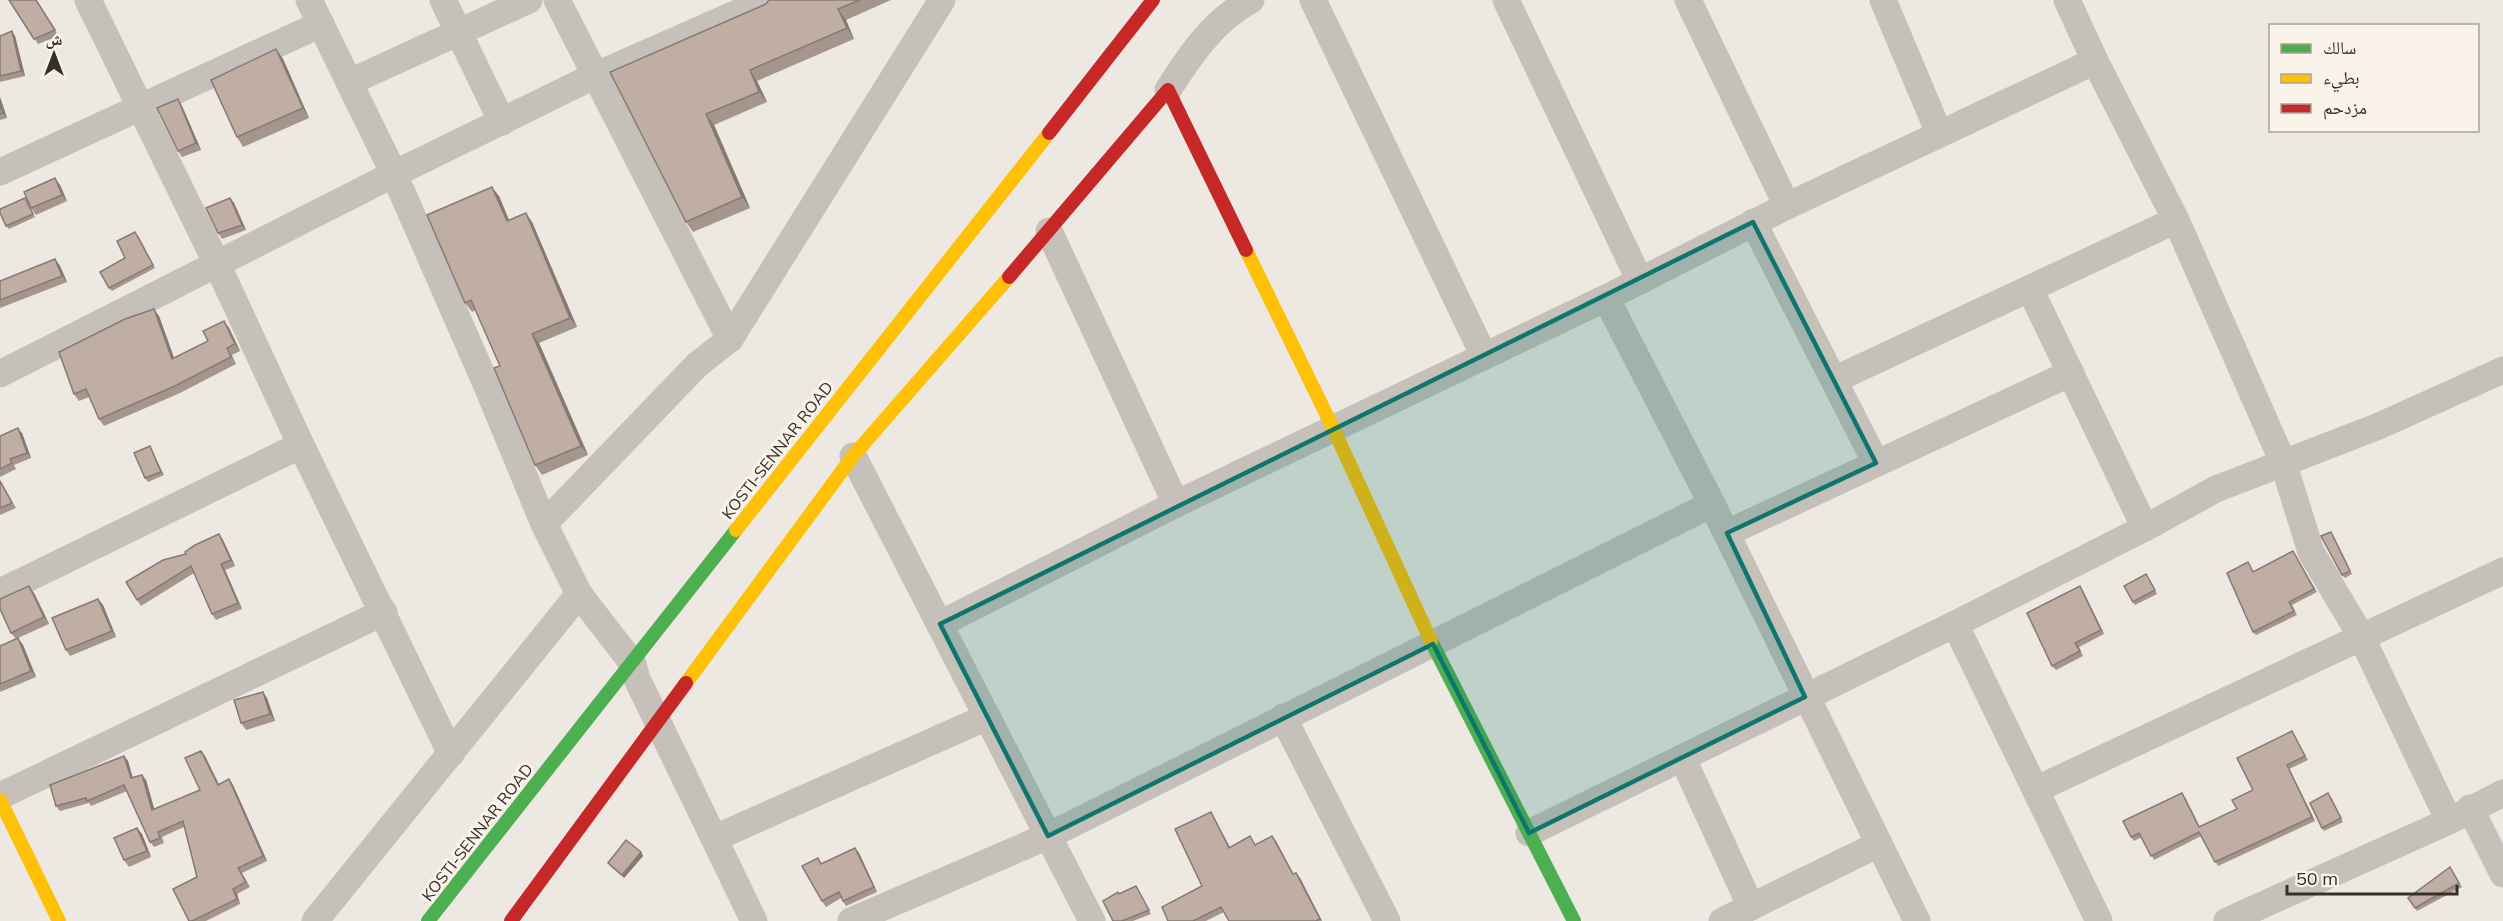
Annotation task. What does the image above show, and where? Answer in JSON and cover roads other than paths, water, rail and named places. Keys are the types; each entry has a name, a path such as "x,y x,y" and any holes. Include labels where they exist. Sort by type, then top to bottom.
{"main road":[{"name":"KOSTI-SENNAR ROAD","path":"428,921 493,841 560,752 633,664 1011,178 1153,0"},
{"path":"511,921 853,456 1168,90 1334,430 1433,644 1574,921"},
{"path":"0,798 59,921"}],"street":[{"path":"88,0 451,754"},
{"path":"309,0 394,174 487,386 544,524 579,594 633,664 637,679 754,921"},
{"path":"443,0 502,122"},
{"path":"350,82 529,0"},
{"path":"558,0 594,76 730,339"},
{"path":"0,374 394,174 594,76 767,0"},
{"path":"544,524 697,365 730,339 942,0"},
{"path":"1168,90 1202,39 1239,7 1251,0"},
{"path":"1313,0 1484,356"},
{"path":"1506,0 1640,281"},
{"path":"1688,0 1787,206"},
{"path":"1883,0 1939,133"},
{"path":"2067,0 2095,61 2176,220 2283,462 2312,552 2459,814 2503,874"},
{"path":"0,172 321,24"},
{"path":"940,624 1176,504 1606,298 1753,222 2095,61"},
{"path":"1834,380 2176,220"},
{"path":"1753,222 1876,463"},
{"path":"1049,231 1176,504"},
{"path":"2030,289 2145,528"},
{"path":"1606,298 1712,504 1917,921"},
{"path":"1529,833 1955,624 2145,528 2216,489 2379,426 2503,370"},
{"path":"1726,533 2071,372"},
{"path":"0,591 301,445"},
{"path":"853,456 1092,921"},
{"path":"851,921 1048,836 1712,504"},
{"path":"2037,789 2503,571"},
{"path":"315,921 579,594"},
{"path":"0,798 384,612"},
{"path":"1955,624 2099,921"},
{"path":"715,838 987,717"},
{"path":"1283,717 1387,921"},
{"path":"1683,759 1751,907"},
{"path":"2227,921 2503,793"},
{"path":"1722,921 1879,844"}]}
